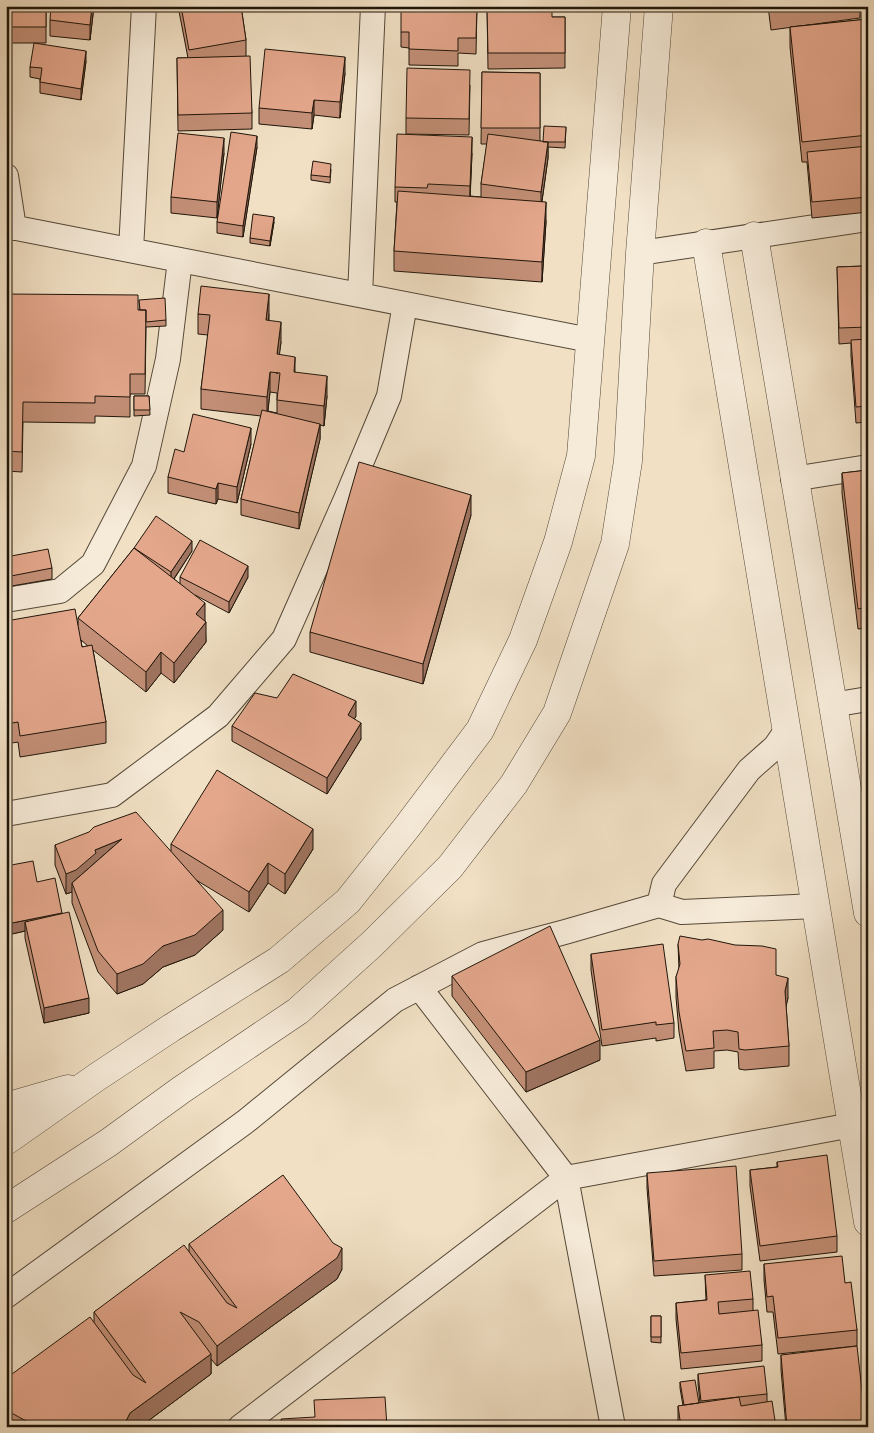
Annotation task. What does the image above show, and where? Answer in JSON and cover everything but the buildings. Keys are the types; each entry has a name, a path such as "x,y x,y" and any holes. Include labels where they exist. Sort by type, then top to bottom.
{"street":[{"path":"131,250 144,6"},
{"path":"360,295 373,6"},
{"path":"6,1141 97,1076 279,960 348,901 480,730 523,640 558,542 581,456 617,6"},
{"path":"6,1209 108,1143 181,1090 298,1011 372,944 450,867 514,784 556,713 615,544 628,461 640,253 659,6"},
{"path":"6,176 10,227 590,340"},
{"path":"640,253 868,219"},
{"path":"754,236 868,913"},
{"path":"706,243 868,1222"},
{"path":"6,600 60,591 93,564 144,466 168,359 180,260"},
{"path":"6,814 112,796 218,716 284,639 346,500 388,396 404,304"},
{"path":"794,479 868,467"},
{"path":"832,705 868,699"},
{"path":"660,905 664,884 750,770 775,747 786,731"},
{"path":"6,1296 245,1122 395,1000 483,954 660,905 682,912 815,906"},
{"path":"419,987 566,1178 613,1427"},
{"path":"6,1107 73,1088 97,1076"},
{"path":"240,1427 566,1178 852,1125"}]}
